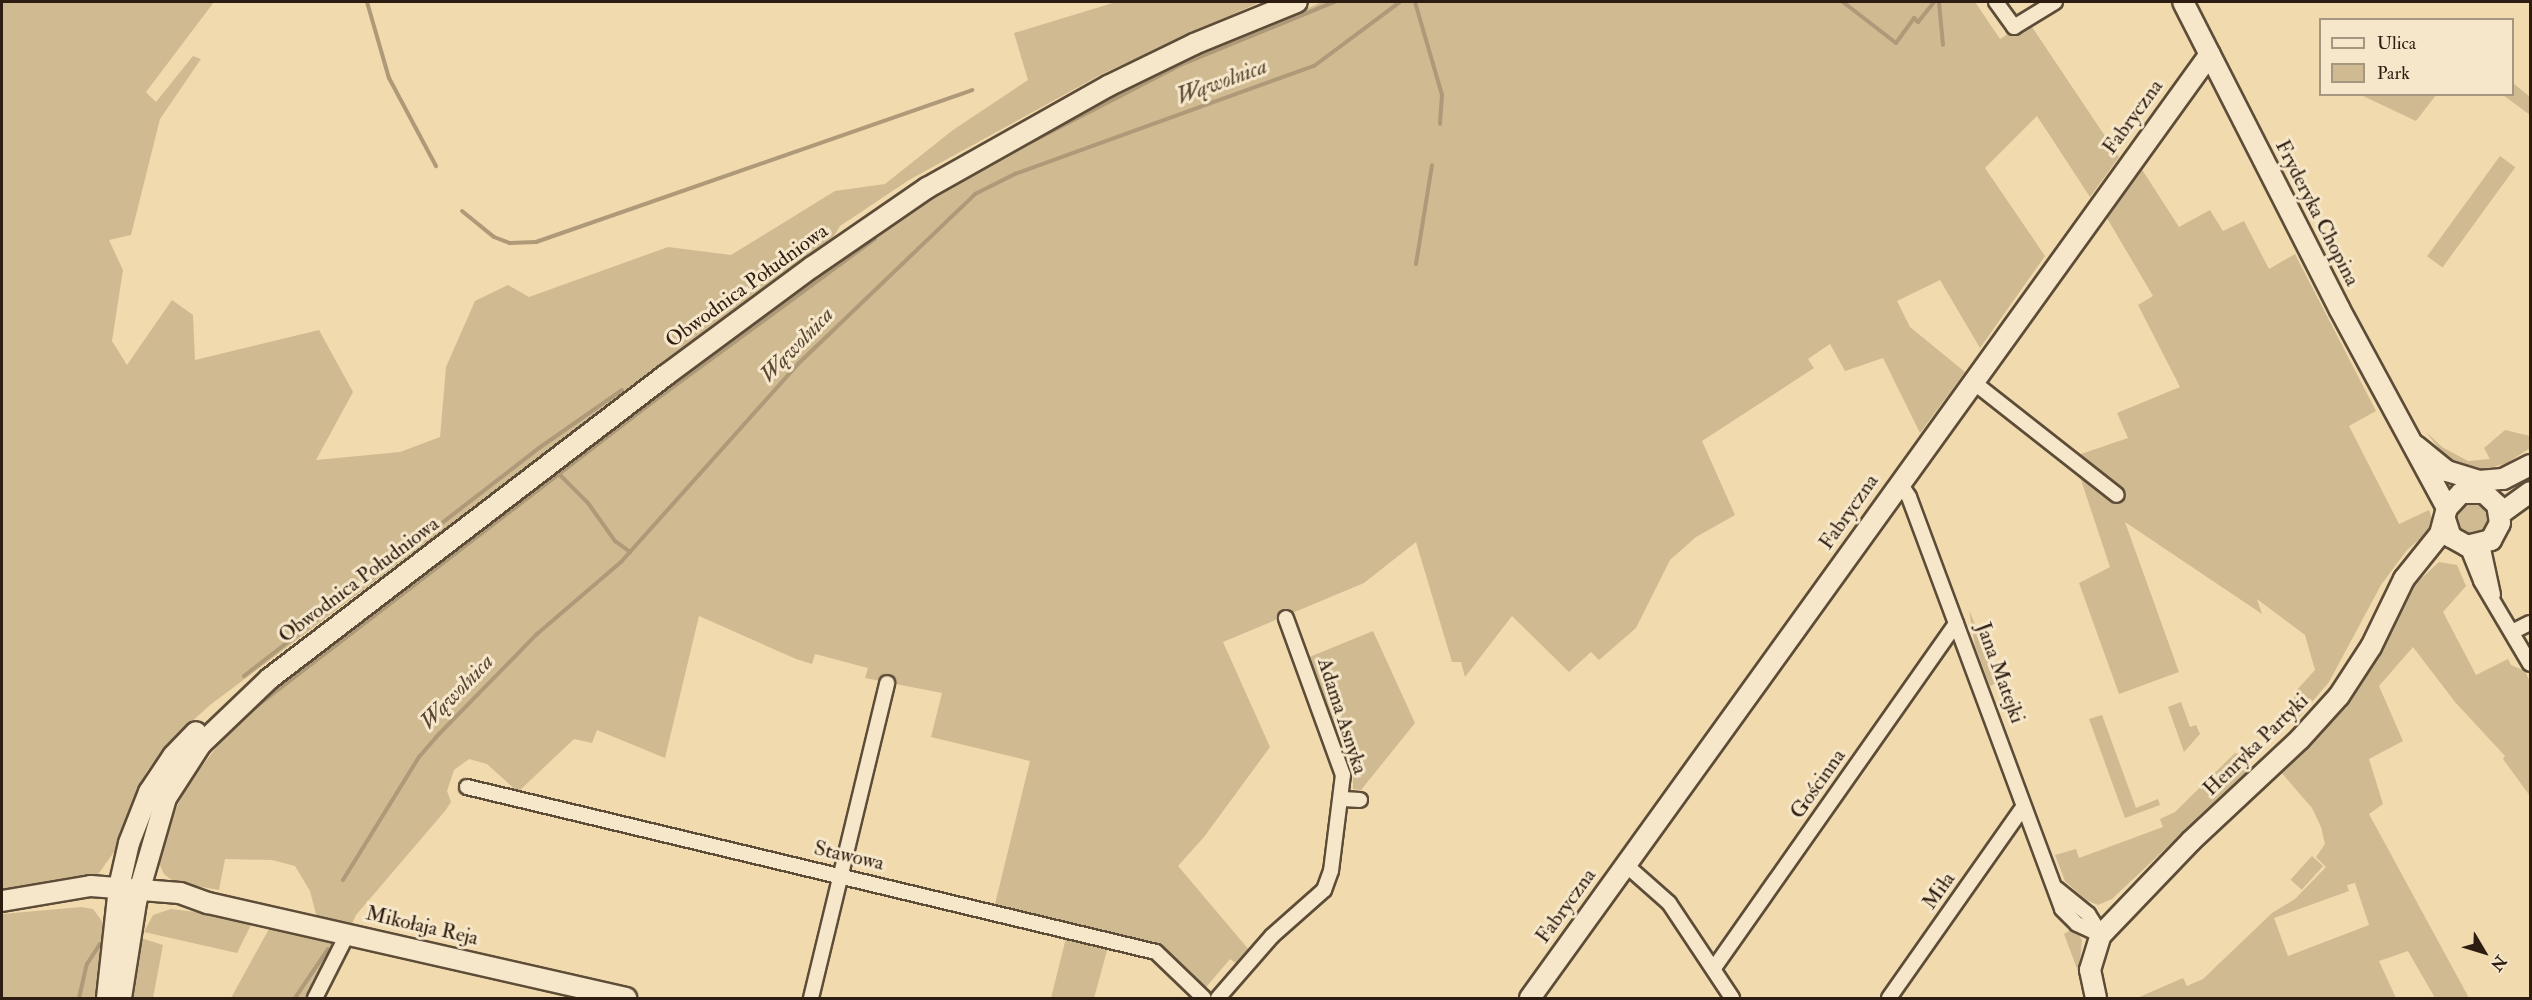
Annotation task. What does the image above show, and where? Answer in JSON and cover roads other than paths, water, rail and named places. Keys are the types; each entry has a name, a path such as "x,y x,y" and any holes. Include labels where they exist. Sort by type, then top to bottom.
{"main road":[{"name":"Obwodnica Południowa","path":"269,679 674,369 927,188 1108,86 1194,44 1297,2"},
{"name":"Fryderyka Chopina","path":"2183,2 2339,309 2414,444 2446,513 2446,528 2469,544"},
{"name":"Fabryczna","path":"1530,999 1899,482 2210,54"},
{"path":"2414,444 2447,471 2479,481 2503,479 2530,465"},
{"name":"Fryderyka Chopina","path":"2414,444 2461,493"},
{"path":"2415,567 2496,532 2495,505 2530,472"},
{"path":"2415,567 2440,534 2446,513 2461,493 2476,491 2495,505"},
{"path":"2495,505 2530,492"},
{"name":"Henryka Partyki","path":"2101,934 2191,841 2321,718 2359,667 2395,595 2415,567"},
{"path":"90,886 113,869 129,843 149,792 173,756 232,702 269,679"},
{"path":"107,999 128,895 148,848 157,818 184,765 201,744 269,679"},
{"path":"121,999 129,843"},
{"path":"148,848 163,882 180,893"},
{"name":"Mikołaja Reja","path":"10,899 90,886 128,895 208,903 348,933 626,999"},
{"name":"Mikołaja Reja","path":"10,899 180,893 208,903"},
{"path":"2096,999 2090,970 2101,934"}],"street":[{"path":"1996,2 2014,27 2055,2"},
{"path":"1972,381 2117,495"},
{"name":"Jana Matejki","path":"1899,482 1909,497 2051,883 2067,901 2088,914 2101,934"},
{"name":"Fryderyka Chopina","path":"2469,544 2481,580 2530,664"},
{"name":"Adama Asnyka","path":"1218,999 1272,936 1324,890 1331,871 1343,799 1343,775 1286,618"},
{"path":"2512,632 2530,623"},
{"name":"Gościnna","path":"1714,968 1956,624"},
{"path":"811,999 887,683"},
{"name":"Stawowa","path":"467,787 1155,951 1204,999"},
{"path":"1343,799 1360,800"},
{"name":"Miła","path":"1889,999 2024,807"},
{"path":"1626,865 1661,894 1714,968 1732,999"},
{"path":"315,999 348,933"}],"waterway":[{"path":"367,2 389,78 436,166"},
{"path":"1029,143 1178,66 1334,2"},
{"name":"Wąwolnica","path":"343,880 419,757 439,734 537,634 621,562 799,363 975,194 1015,174 1314,66 1400,2"},
{"path":"1415,2 1442,95 1440,124"},
{"path":"1843,2 1896,43 1914,18 1918,22 1934,2"},
{"path":"1939,2 1943,45"},
{"path":"462,211 494,237 510,243 536,242 972,90"},
{"path":"1416,264 1432,165"},
{"path":"244,716 650,404 875,239"},
{"path":"244,676 539,448 622,390"},
{"path":"561,476 588,503 615,541 630,552"},
{"path":"79,998 87,964 100,944"},
{"name":"Wąwolnica","path":"295,998 328,949"}]}
